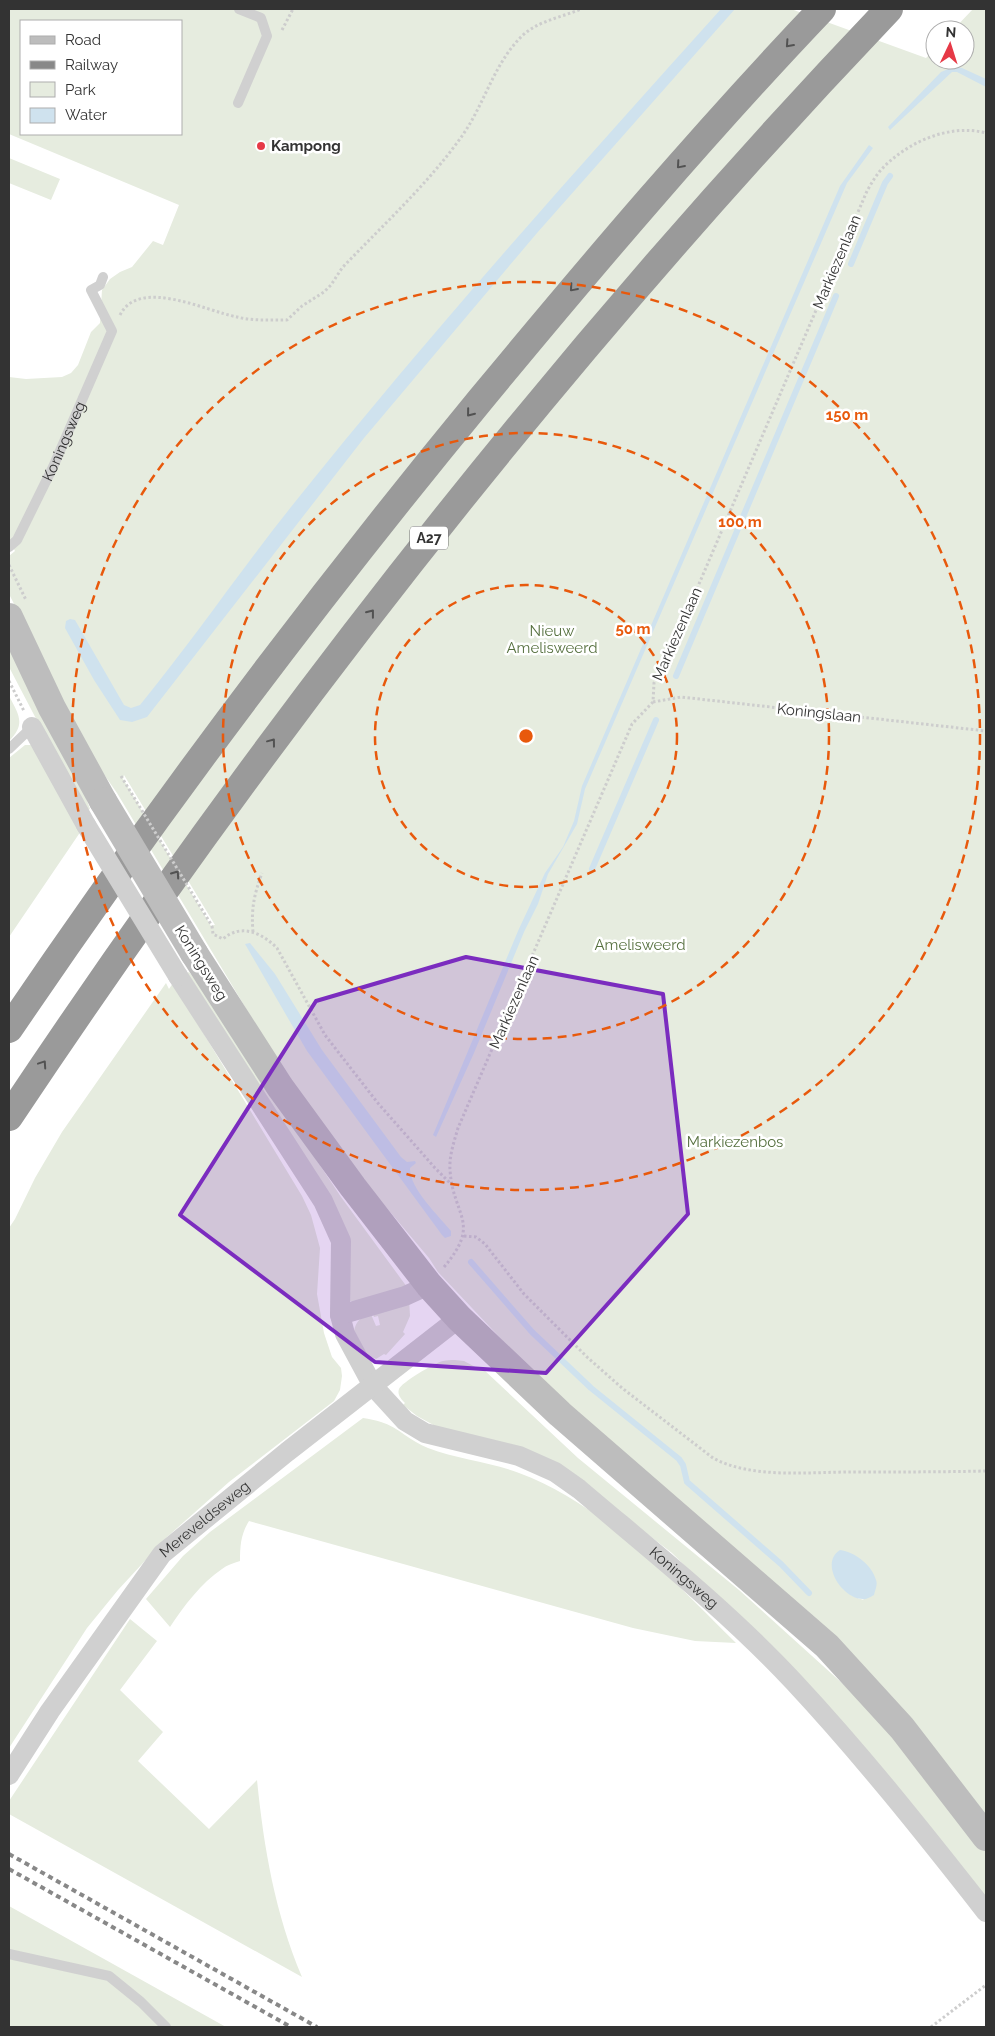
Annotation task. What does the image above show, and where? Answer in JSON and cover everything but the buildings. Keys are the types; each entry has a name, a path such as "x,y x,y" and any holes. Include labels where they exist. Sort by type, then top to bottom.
{"highway":[{"path":"9,1030 56,959 207,748 402,495 562,301 682,163 822,9"},
{"name":"A27","path":"9,1117 101,980 251,770 452,510 613,314 824,77 889,9"}],"main road":[{"name":"Koningsweg","path":"9,617 52,708 103,800 194,954 280,1086 353,1187 429,1284 459,1318 560,1414 827,1646 902,1728 986,1838"}],"street":[{"name":"Koningsweg","path":"32,727 86,825 178,976 323,1201 341,1241 340,1315 345,1334 373,1386 406,1421 425,1433 519,1456 555,1472 579,1489 731,1619 794,1681 894,1796 986,1912"},
{"path":"340,1315 405,1296 429,1284"},
{"name":"Mereveldseweg","path":"9,1775 50,1711 162,1554 287,1452 459,1318"}],"lane":[{"path":"238,103 267,36 261,18 239,9"},
{"path":"103,277 100,285 91,290 112,331"},
{"name":"Koningsweg","path":"9,547 17,540 53,467 112,331"},
{"path":"9,749 32,727"},
{"path":"9,1954 110,1976 141,2002 166,2027"}],"path":[{"path":"112,331 123,309 133,300 146,296 197,305 236,317 253,320 286,320 331,285 342,268 444,159 463,135 491,82 520,38 534,26 581,9"},
{"name":"Markiezenlaan","path":"464,1236 464,1220 452,1185 450,1169 451,1155 458,1128 632,724 653,702 654,683 687,612 867,191 880,171 900,153 925,140 948,131 977,130 986,133"},
{"path":"9,680 32,727"},
{"name":"Koningslaan","path":"653,702 680,697 986,731"},
{"path":"121,776 212,926 213,934 223,939 242,931 253,932 267,938 277,948 324,1035 376,1102 452,1185"},
{"path":"253,932 252,912 262,873"},
{"path":"429,1284 454,1256 464,1236 476,1237 485,1244 524,1294 586,1357 622,1388 712,1458 724,1464 736,1468 784,1472 986,1471"},
{"path":"930,2027 986,1986"}],"highlighted area":[{"path":"466,957 663,994 688,1214 546,1373 375,1362 180,1215 316,1001"}],"green space":[{"name":"Nieuw Amelisweerd","path":"9,9 791,9 925,58 925,70 975,70 975,20 963,20 973,9 986,9 986,1817 523,1362 438,1272 429,1258 375,1194 281,1067 117,793 89,753 9,594 9,556 15,551 9,540 9,377 26,379 62,377 71,373 78,365 91,332 100,323 102,290 110,279 132,267 153,241 163,245 179,205 9,134","holes":["124,775 215,925 211,926 123,779","833,1570 864,1600 844,1590 837,1581"]},
{"path":"9,158 60,179 51,200 9,183"},
{"path":"9,646 84,792 90,809 88,810 55,755 9,667"},
{"path":"9,696 18,714 19,724 18,729 9,741"},
{"path":"25,745 33,745 81,831 9,937 9,758"},
{"path":"189,972 203,989 341,1197 407,1287 353,1302 350,1301 347,1257 186,974"},
{"path":"166,983 169,989 173,983 302,1196 311,1215 320,1248 317,1294 324,1333 332,1357 341,1368 340,1390 334,1401 229,1482 167,1537 118,1590 87,1628 9,1748 9,1228 62,1132"},
{"path":"409,1299 410,1316 403,1332 405,1334 386,1355 384,1354 376,1359 367,1355 354,1331 358,1322 370,1312 376,1326 380,1325 378,1316 374,1317 372,1311"},
{"path":"446,1360 464,1361 481,1370 483,1369 578,1458 739,1590 843,1684 885,1727 986,1846 986,1902 777,1657 672,1553 562,1468 439,1428 417,1416 403,1405 405,1403 400,1397 399,1389 405,1382 439,1363"},
{"path":"363,1418 387,1424 428,1448 519,1473 550,1487 580,1504 636,1546 736,1643 695,1641 633,1628 249,1521 244,1530 240,1561 224,1568 207,1581 187,1603 170,1627 146,1599 183,1556 210,1532"},
{"path":"130,1619 157,1641 120,1690 163,1732 138,1761 209,1829 257,1780 263,1831 272,1880 285,1929 302,1977 9,1814 9,1801"},
{"path":"9,1906 226,2027 9,2027"}],"water":[{"path":"721,9 735,9 537,233 364,438 147,717 132,722 120,720 94,680 65,628 66,621 70,619 75,620 124,705 131,708 140,705 180,655 275,527 346,439 558,191"},
{"path":"946,70 966,70 986,79 986,87 957,72 952,72 890,130 888,127 941,72"},
{"path":"869,145 873,148 847,183 585,789 577,824 548,874 538,904 524,932 474,1053 436,1137 433,1135 518,931 545,873 563,847 574,821 582,786 840,186"},
{"path":"250,943 275,974 322,1050 401,1157 407,1162 415,1161 416,1163 410,1168 414,1184 419,1193 451,1231 451,1236 445,1238 442,1235 307,1051 245,944"},
{"path":"840,1550 857,1556 871,1569 877,1582 874,1595 865,1599 855,1597 841,1587 833,1571 832,1563 834,1556"}],"waterway":[{"path":"851,264 885,183 890,176"},
{"path":"676,676 836,296"},
{"path":"592,869 656,720"},
{"path":"471,1262 532,1332 591,1388 679,1459 683,1465 687,1482 781,1564 809,1593"}],"railway":[{"path":"9,1854 317,2027"},
{"path":"9,1869 291,2027"}],"place":[{"name":"Kampong","path":"261,146"}],"park label":[{"name":"Amelisweerd","path":"640,945"},
{"name":"Markiezenbos","path":"735,1142"}]}
